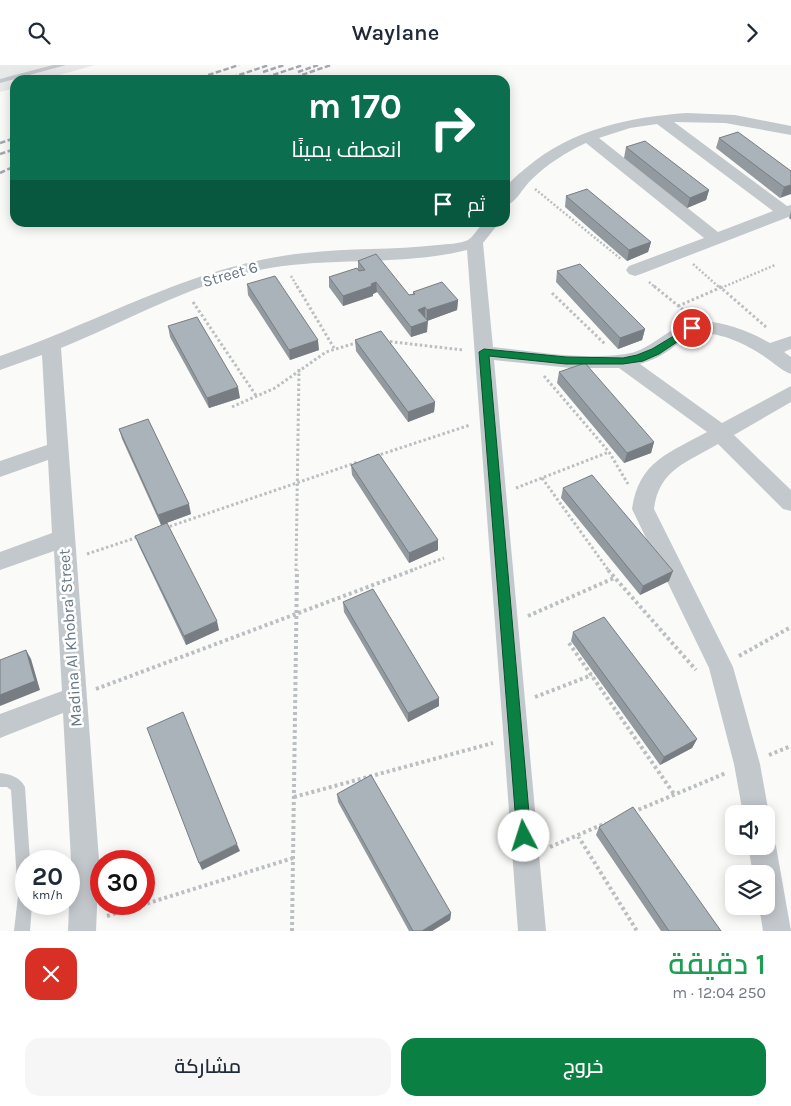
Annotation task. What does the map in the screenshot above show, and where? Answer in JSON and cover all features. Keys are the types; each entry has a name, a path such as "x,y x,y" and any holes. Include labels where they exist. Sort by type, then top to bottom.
{"street":[{"path":"510,195 532,169 560,150 588,137 629,124 660,119 715,117 760,123 791,131"},
{"path":"660,119 788,211"},
{"path":"588,137 716,239"},
{"path":"635,270 788,211"},
{"path":"488,227 474,243 532,931"},
{"name":"Street 6","path":"0,363 51,345 184,288 231,271 282,261 347,255 440,251 474,243"},
{"path":"484,352 566,361 623,361 639,358 656,351 692,328 705,328 782,345 791,367"},
{"name":"Madina Al Khobra' Street","path":"51,345 85,860 82,927"},
{"path":"623,361 692,409 721,433 791,503"},
{"path":"754,805 747,764 721,667 643,509 645,492 653,477 662,467 791,393"},
{"path":"0,469 58,449"},
{"path":"0,561 64,537"},
{"path":"0,726 73,698"},
{"path":"764,855 777,931"}],"lane":[{"path":"23,75 62,65"},
{"path":"0,780 10,781 18,787 25,896 22,931"}],"path":[{"path":"523,179 705,328"},
{"path":"688,259 782,345"},
{"path":"282,261 334,348"},
{"path":"678,306 775,265"},
{"path":"184,288 257,397"},
{"path":"552,293 623,361"},
{"path":"378,340 484,352"},
{"path":"232,407 257,397 280,384 315,357 334,348 363,342"},
{"path":"528,357 609,452 643,509"},
{"path":"292,931 299,369"},
{"path":"371,458 489,418"},
{"path":"496,496 609,452"},
{"path":"158,530 362,461"},
{"path":"542,478 614,578 700,674"},
{"path":"65,561 140,536"},
{"path":"73,698 444,558"},
{"path":"506,625 614,578"},
{"path":"721,667 791,627"},
{"path":"569,643 675,794"},
{"path":"513,706 592,675"},
{"path":"294,797 516,737"},
{"path":"630,813 791,746"},
{"path":"526,856 613,821"},
{"path":"578,836 637,931"},
{"path":"82,927 293,858"}],"shaded area":[{"path":"0,65 95,65 60,75 10,75 10,89 0,92"}],"building":[{"path":"738,132 791,171 791,185 784,187 719,138"},
{"path":"645,141 709,190 690,198 626,147"},
{"path":"587,189 651,242 629,250 566,196"},
{"path":"376,254 409,295 442,282 458,300 427,310 425,307 418,310 428,321 411,327 376,282 371,284 372,286 343,296 329,277 357,268 359,271 365,270 358,261"},
{"path":"580,264 645,329 620,338 557,271"},
{"path":"275,276 318,340 289,350 247,284"},
{"path":"197,317 238,387 207,398 168,326"},
{"path":"381,331 435,402 408,412 355,340"},
{"path":"585,363 654,442 627,453 559,372"},
{"path":"148,419 189,504 158,515 119,429"},
{"path":"379,454 438,540 409,553 351,465"},
{"path":"592,475 673,571 643,586 563,488"},
{"path":"167,523 217,621 184,636 135,536"},
{"path":"373,589 439,698 408,713 343,602"},
{"path":"604,617 697,739 664,757 573,632"},
{"path":"26,650 35,681 0,695 0,660"},
{"path":"183,712 237,844 199,863 147,728"},
{"path":"371,775 451,913 422,931 413,931 337,794"},
{"path":"633,807 721,931 669,931 599,827"}],"railway":[{"path":"208,75 239,65"},
{"path":"239,75 269,65"},
{"path":"263,72 284,65"},
{"path":"273,75 303,65"},
{"path":"298,72 318,65"},
{"path":"302,75 331,65"},
{"path":"0,143 10,140"},
{"path":"0,154 10,151"},
{"path":"0,173 10,168"}],"route":[{"path":"524,836 484,352 566,361 623,361 639,358 656,351 676,339 684,331 692,328"}]}
